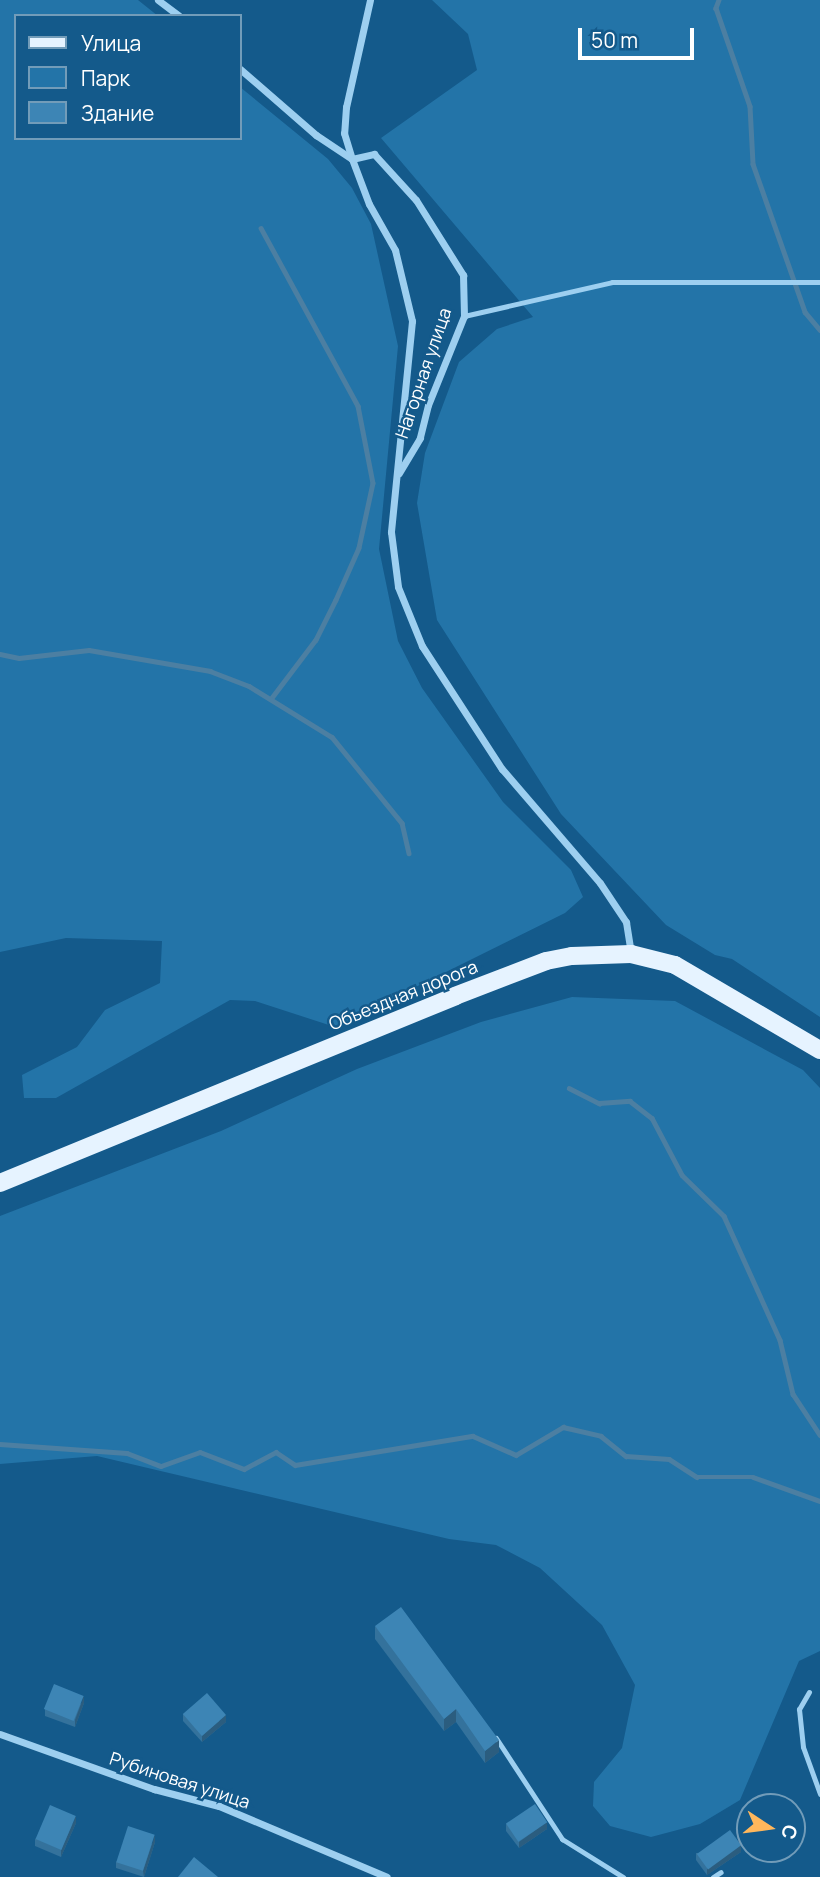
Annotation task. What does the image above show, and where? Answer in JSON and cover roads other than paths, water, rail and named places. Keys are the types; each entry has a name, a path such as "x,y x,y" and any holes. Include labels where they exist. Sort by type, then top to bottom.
{"main road":[{"name":"Объездная дорога","path":"0,1183 546,961 599,953 631,954 675,965 820,1050"}],"street":[{"path":"158,0 176,14"},
{"path":"370,0 346,107 345,133 369,204 395,250 412,321 391,532 398,587 422,646 502,769 600,883 626,922 631,954"},
{"path":"242,71 279,105 352,159"},
{"name":"Нагорная улица","path":"352,159 374,154 416,200 463,275 464,316 428,405 421,438 396,478"},
{"name":"Рубиновая улица","path":"0,1734 154,1789 219,1807 387,1877"}],"lane":[{"path":"464,316 612,282 820,282"},
{"path":"809,1692 799,1709 803,1747 820,1794"},
{"path":"489,1728 562,1839 623,1877"},
{"path":"713,1877 721,1872"}],"waterway":[{"path":"719,0 716,8 750,106 753,164 805,312 820,330"},
{"path":"261,228 358,406 373,483 359,548 336,600 316,640 272,698"},
{"path":"0,654 19,658 89,650 210,671 249,686 332,737 402,823 409,853"},
{"path":"569,1088 599,1103 630,1101 652,1118 682,1175 724,1216 780,1340 793,1394 820,1435"},
{"path":"0,1444 127,1453 161,1466 200,1452 244,1469 276,1452 295,1465 473,1436 516,1455 563,1427 601,1436 626,1456 669,1459 697,1477 753,1477 820,1501"}]}
